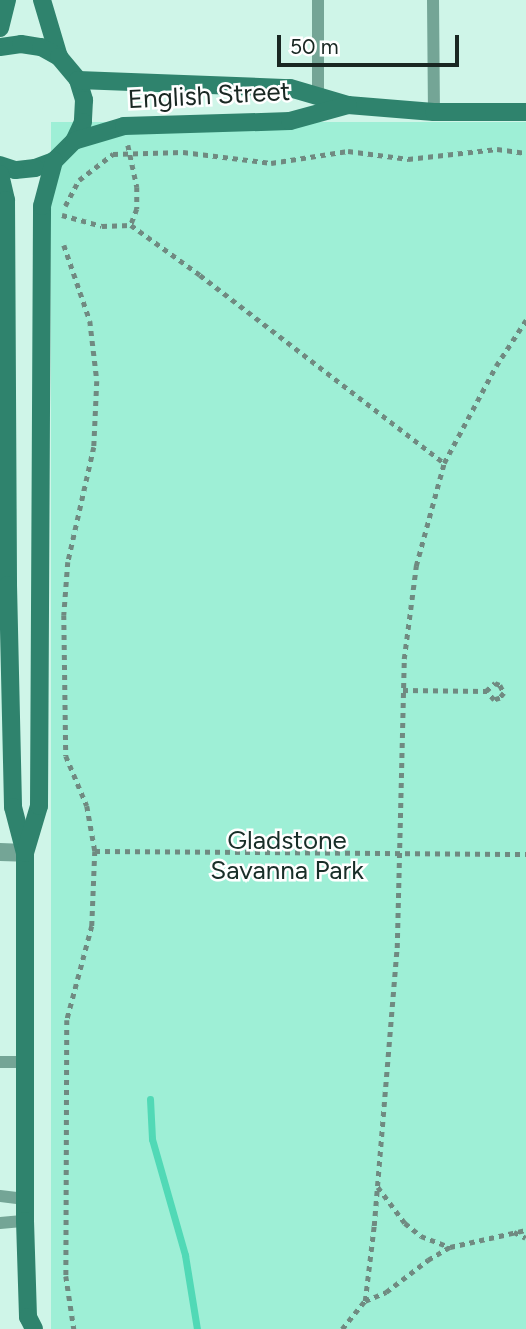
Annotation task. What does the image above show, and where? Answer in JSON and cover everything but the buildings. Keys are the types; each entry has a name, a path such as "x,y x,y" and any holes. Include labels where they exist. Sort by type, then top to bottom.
{"street":[{"path":"0,28 7,0"},
{"path":"0,165 15,170 35,168 54,161 74,141 83,121 84,100 78,79 60,57 42,0"},
{"path":"0,47 21,44 41,47 60,57"},
{"name":"English Street","path":"78,79 290,88 348,105 434,112 526,112"},
{"name":"English Street","path":"74,141 124,125 290,121 348,105"},
{"path":"25,853 39,806 42,206 54,161"},
{"path":"0,174 6,200 4,418 13,807 25,853 25,1220 28,1325"},
{"path":"0,852 25,853"}],"lane":[{"path":"318,0 318,96"},
{"path":"433,0 434,112"},
{"path":"0,1062 25,1062"},
{"path":"0,1196 25,1199"},
{"path":"0,1223 25,1220"}],"path":[{"path":"60,226 61,215 79,180 113,154 183,152 271,163 348,151 408,159 497,149 526,153"},
{"path":"130,154 137,187 137,209 131,225"},
{"path":"61,215 102,226 131,225 201,275 444,463"},
{"path":"62,236 90,321 96,355 93,447 68,562 64,615 66,756 88,806 95,850 92,926 67,1020 64,1152 66,1276 74,1329"},
{"path":"365,1301 378,1187 397,948 404,690 408,625 416,566 444,463 496,366 526,320"},
{"path":"404,690 486,691"},
{"path":"95,850 526,854"},
{"path":"378,1187 413,1229 450,1247"},
{"path":"342,1329 365,1301 386,1292 450,1247 526,1230"},
{"path":"514,1231 526,1238"}],"green space":[{"name":"Gladstone Savanna Park","path":"51,122 526,122 526,1329 51,1329"}],"waterway":[{"path":"150,1099 152,1139 185,1255 197,1329"}]}
